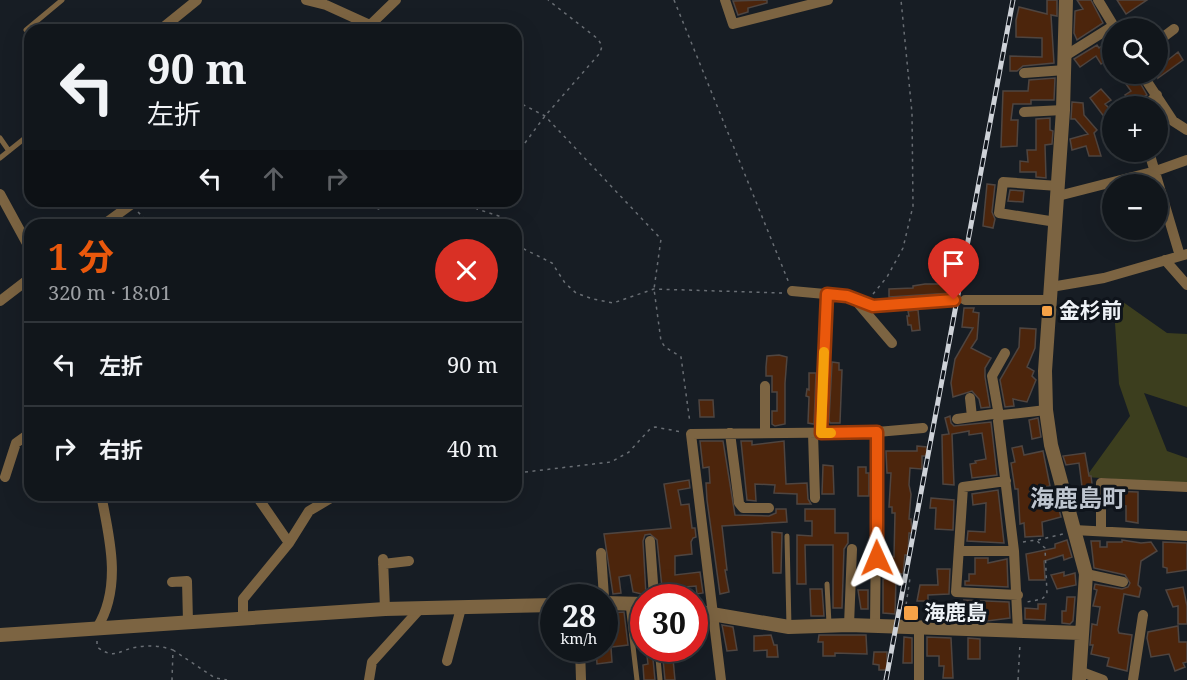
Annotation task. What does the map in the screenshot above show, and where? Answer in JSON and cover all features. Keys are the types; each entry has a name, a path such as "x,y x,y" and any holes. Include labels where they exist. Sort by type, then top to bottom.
{"street":[{"path":"169,24 197,0"},
{"path":"306,0 326,5 360,24"},
{"path":"371,24 396,0"},
{"path":"725,0 733,24 805,3 828,0"},
{"path":"1066,0 1063,110 1045,371 1046,410 1051,445 1072,531 1086,574 1087,586 1079,675 1098,679"},
{"path":"1101,1 1110,18"},
{"path":"1168,34 1174,29"},
{"path":"1024,73 1065,63 1102,36"},
{"path":"1149,84 1157,96"},
{"path":"1024,112 1063,110"},
{"path":"1168,113 1173,121 1187,130"},
{"path":"1056,222 999,213 1003,182 1058,191 1156,171 1187,160"},
{"path":"792,291 847,296 860,303 873,306 1051,294 1184,255 1153,162"},
{"path":"0,194 24,238"},
{"path":"111,219 127,207"},
{"path":"1165,260 1187,285"},
{"path":"0,301 24,283"},
{"path":"815,498 817,433 827,294"},
{"path":"860,303 892,343"},
{"path":"1005,353 992,376 999,416 1020,631"},
{"path":"765,386 765,432"},
{"path":"970,398 972,417"},
{"path":"957,419 1046,410"},
{"path":"721,680 692,434 877,432 923,428"},
{"path":"875,626 877,432"},
{"path":"730,433 739,503 743,508 770,508"},
{"path":"5,477 16,442 24,437"},
{"path":"1006,481 963,487 956,592 1018,599"},
{"path":"1101,531 1101,483 1187,487"},
{"path":"97,628 110,602 112,583 109,537 102,501"},
{"path":"260,501 289,543"},
{"path":"243,620 243,599 289,543 309,511 325,501"},
{"path":"1072,531 1187,536"},
{"path":"650,541 653,584"},
{"path":"959,551 1013,547"},
{"path":"849,625 852,549"},
{"path":"601,552 604,584"},
{"path":"385,609 383,561 409,561"},
{"path":"1086,574 1123,582"},
{"path":"172,582 187,581 188,622"},
{"path":"618,603 628,604"},
{"path":"0,635 385,609 540,605"},
{"path":"447,661 461,608"},
{"path":"369,680 372,662 419,610"},
{"path":"708,613 789,627 849,625 1081,633"},
{"path":"1133,680 1143,615"},
{"path":"919,629 919,680"},
{"path":"580,662 581,680"}],"lane":[{"path":"33,24 62,0"},
{"path":"0,138 9,151"},
{"path":"0,158 24,139"},
{"path":"787,536 789,627"},
{"path":"827,584 829,626"},
{"path":"628,604 637,680"},
{"path":"658,662 660,680"}],"path":[{"path":"522,147 545,116 600,53 602,46 598,39 548,0"},
{"path":"522,248 552,263 565,283 576,293 613,303 654,289 780,294 792,291 674,0"},
{"path":"860,303 887,277 903,248 914,206 912,113 902,0"},
{"path":"522,104 545,116 661,239 654,289 661,341 665,347 681,357 692,434 655,427 649,430 629,452 611,462 525,472"},
{"path":"478,207 477,209 508,219"},
{"path":"1013,547 1072,531"},
{"path":"1018,599 1042,599 1047,594 1045,548 1037,541"},
{"path":"905,612 910,578"},
{"path":"97,628 97,647 106,654 120,654 137,647 167,647 215,678 227,680"},
{"path":"1018,680 1020,631"},
{"path":"172,680 173,650"}],"green space":[{"path":"1123,302 1167,333 1187,334 1187,407 1144,393 1167,451 1187,458 1187,484 1086,477 1130,416 1119,384 1115,323"}],"building":[{"path":"767,0 767,3 748,8 748,12 738,15 733,1"},
{"path":"1047,0 1057,0 1057,16 1051,15 1054,63 1023,66 1017,71 1010,71 1010,56 1042,57 1042,38 1016,37 1016,20 1019,7 1047,14"},
{"path":"1077,0 1091,0 1102,24 1077,40 1074,33 1075,11 1083,9"},
{"path":"1117,0 1147,0 1126,14"},
{"path":"1097,45 1099,48 1102,46 1101,64 1096,56 1080,67 1074,59"},
{"path":"1178,52 1183,60 1168,71 1168,60"},
{"path":"1055,78 1054,100 1031,100 1031,104 1013,104 1011,120 1018,120 1017,146 1001,147 1003,91 1028,91 1029,80"},
{"path":"1126,84 1141,84 1147,95 1126,96 1131,91"},
{"path":"1101,89 1107,96 1102,96 1102,114 1090,98"},
{"path":"1072,102 1083,103 1084,115 1097,130 1094,133 1101,156 1089,156 1086,146 1072,150 1070,139 1088,134 1075,119 1071,119"},
{"path":"1050,118 1050,130 1053,131 1052,144 1045,145 1046,178 1036,177 1036,172 1020,172 1020,161 1028,162 1027,150 1036,150 1036,119"},
{"path":"987,184 995,185 993,228 983,226"},
{"path":"1010,190 1024,191 1023,202 1008,201"},
{"path":"951,284 952,293 889,297 889,289 913,288 913,286"},
{"path":"964,308 974,308 973,312 979,313 977,339 971,348 991,358 985,368 990,407 981,408 979,399 972,391 953,397 951,383 955,359 973,328 962,327"},
{"path":"918,310 920,330 912,331 911,325 908,325 908,311"},
{"path":"1020,328 1036,329 1035,348 1027,367 1034,371 1032,376 1036,380 1027,402 1013,399 1014,406 1005,407 1000,380 1019,347"},
{"path":"767,356 787,357 785,424 775,426 772,424 772,411 777,411 777,392 772,392 772,376 766,376 766,367"},
{"path":"832,362 839,363 839,370 842,370 840,423 830,423 829,420"},
{"path":"809,373 816,373 814,424 808,423 809,397 806,396 807,389 809,390"},
{"path":"699,400 713,400 714,417 700,417"},
{"path":"950,416 954,426 991,422 997,475 972,478 970,464 986,459 982,433 969,435 969,431 952,434 954,485 943,484 942,435 949,434 945,418"},
{"path":"1038,418 1041,437 1032,439 1029,420"},
{"path":"700,441 723,441 735,515 769,516 776,513 776,509 786,509 787,522 722,526 729,592 720,594 707,500 706,483 710,483 709,467 703,468"},
{"path":"741,441 752,441 752,445 784,441 786,484 807,483 808,499 811,504 797,504 797,494 774,493 775,485 755,484 756,501 747,500"},
{"path":"917,446 927,447 927,456 922,456 922,469 910,468 909,519 911,519 912,533 909,533 908,555 905,555 903,574 890,573 891,556 894,557 895,513 892,513 892,507 889,507 891,473 887,473 886,451 917,451"},
{"path":"1022,446 1024,455 1043,451 1050,486 1030,490 1033,507 1045,506 1046,510 1058,506 1061,517 1042,522 1043,536 1025,537 1024,523 1020,524 1018,489 1015,489 1011,463 1015,462 1012,448"},
{"path":"1085,453 1094,500 1084,502 1079,463 1066,465 1063,456"},
{"path":"823,465 833,466 834,494 822,494"},
{"path":"858,467 866,467 866,473 869,473 869,496 858,496"},
{"path":"689,480 690,488 678,490 681,505 689,504 692,528 695,528 696,537 691,542 692,554 675,556 675,575 700,572 702,584 662,584 657,540 650,534 645,535 643,541 645,584 632,584 630,575 619,577 621,593 618,593 618,584 612,584 604,534 671,528 664,484"},
{"path":"998,490 1004,543 967,541 968,531 985,532 986,503 973,505 972,494"},
{"path":"1111,491 1138,492 1138,523 1126,521 1126,506 1114,505"},
{"path":"931,498 954,500 953,530 935,529 936,508 930,508"},
{"path":"805,509 835,509 835,533 848,533 848,543 844,549 842,608 833,608 833,545 805,545 806,584 797,584 797,535 812,536 812,521 805,521"},
{"path":"772,532 782,533 781,573 773,573"},
{"path":"1067,540 1072,557 1064,560 1063,555 1044,561 1045,580 1029,580 1026,554 1055,548 1055,544"},
{"path":"1122,540 1151,542 1157,551 1141,561 1139,597 1124,594 1118,630 1119,633 1132,635 1127,671 1107,666 1109,658 1091,654 1093,645 1090,645 1092,624 1097,625 1100,607 1093,606 1097,590 1094,589 1095,584 1122,589 1128,587 1130,583 1125,575 1094,568 1091,541 1100,541 1100,547 1107,547 1107,542 1122,542"},
{"path":"1163,542 1187,543 1187,570 1167,573 1167,568 1163,567"},
{"path":"975,558 988,558 988,563 1007,559 1008,587 965,585 965,581 969,581 969,574 975,574"},
{"path":"937,569 950,569 949,594 928,595 928,601 917,601 920,585 938,585"},
{"path":"1064,572 1064,576 1075,573 1076,585 1057,589 1051,575"},
{"path":"883,579 896,579 895,614 883,613"},
{"path":"1183,587 1187,606 1187,624 1178,624 1178,606 1173,607 1166,590"},
{"path":"810,589 822,589 824,616 811,616"},
{"path":"858,590 868,590 868,609 861,609"},
{"path":"1067,597 1075,597 1073,621 1070,624 1062,623 1062,611 1066,611"},
{"path":"964,600 1009,602 1010,618 987,621 986,614 969,613 970,606 966,606"},
{"path":"1038,604 1046,604 1045,620 1025,619 1025,608 1038,609"},
{"path":"618,612 624,612 628,645 618,646"},
{"path":"722,625 733,627 737,650 727,651"},
{"path":"1178,626 1179,642 1187,642 1187,662 1183,663 1185,667 1175,671 1169,654 1151,657 1147,638 1148,632"},
{"path":"771,635 774,645 777,645 778,657 767,657 767,650 754,651 754,636"},
{"path":"819,635 866,635 867,654 835,653 835,656 823,656 823,642 818,642"},
{"path":"904,637 912,638 912,663 903,663"},
{"path":"927,637 951,638 953,678 943,678 944,666 939,666 939,656 927,656"},
{"path":"968,638 980,639 980,659 968,659"},
{"path":"874,652 887,652 887,670 879,670 879,665 873,664"},
{"path":"648,662 653,662 655,680 644,680 643,665 648,664"},
{"path":"663,662 673,662 675,680 665,680"}],"railway":[{"path":"886,680 1013,0"}],"slow traffic":[{"path":"824,352 821,433 831,433"}],"place":[{"name":"金杉前","path":"1047,311"},
{"name":"海鹿島","path":"911,613"}],"district":[{"name":"海鹿島町","path":"1078,499"}],"route":[{"path":"877,558 877,432 821,433 827,294 847,296 864,305 873,306 954,300"}]}
